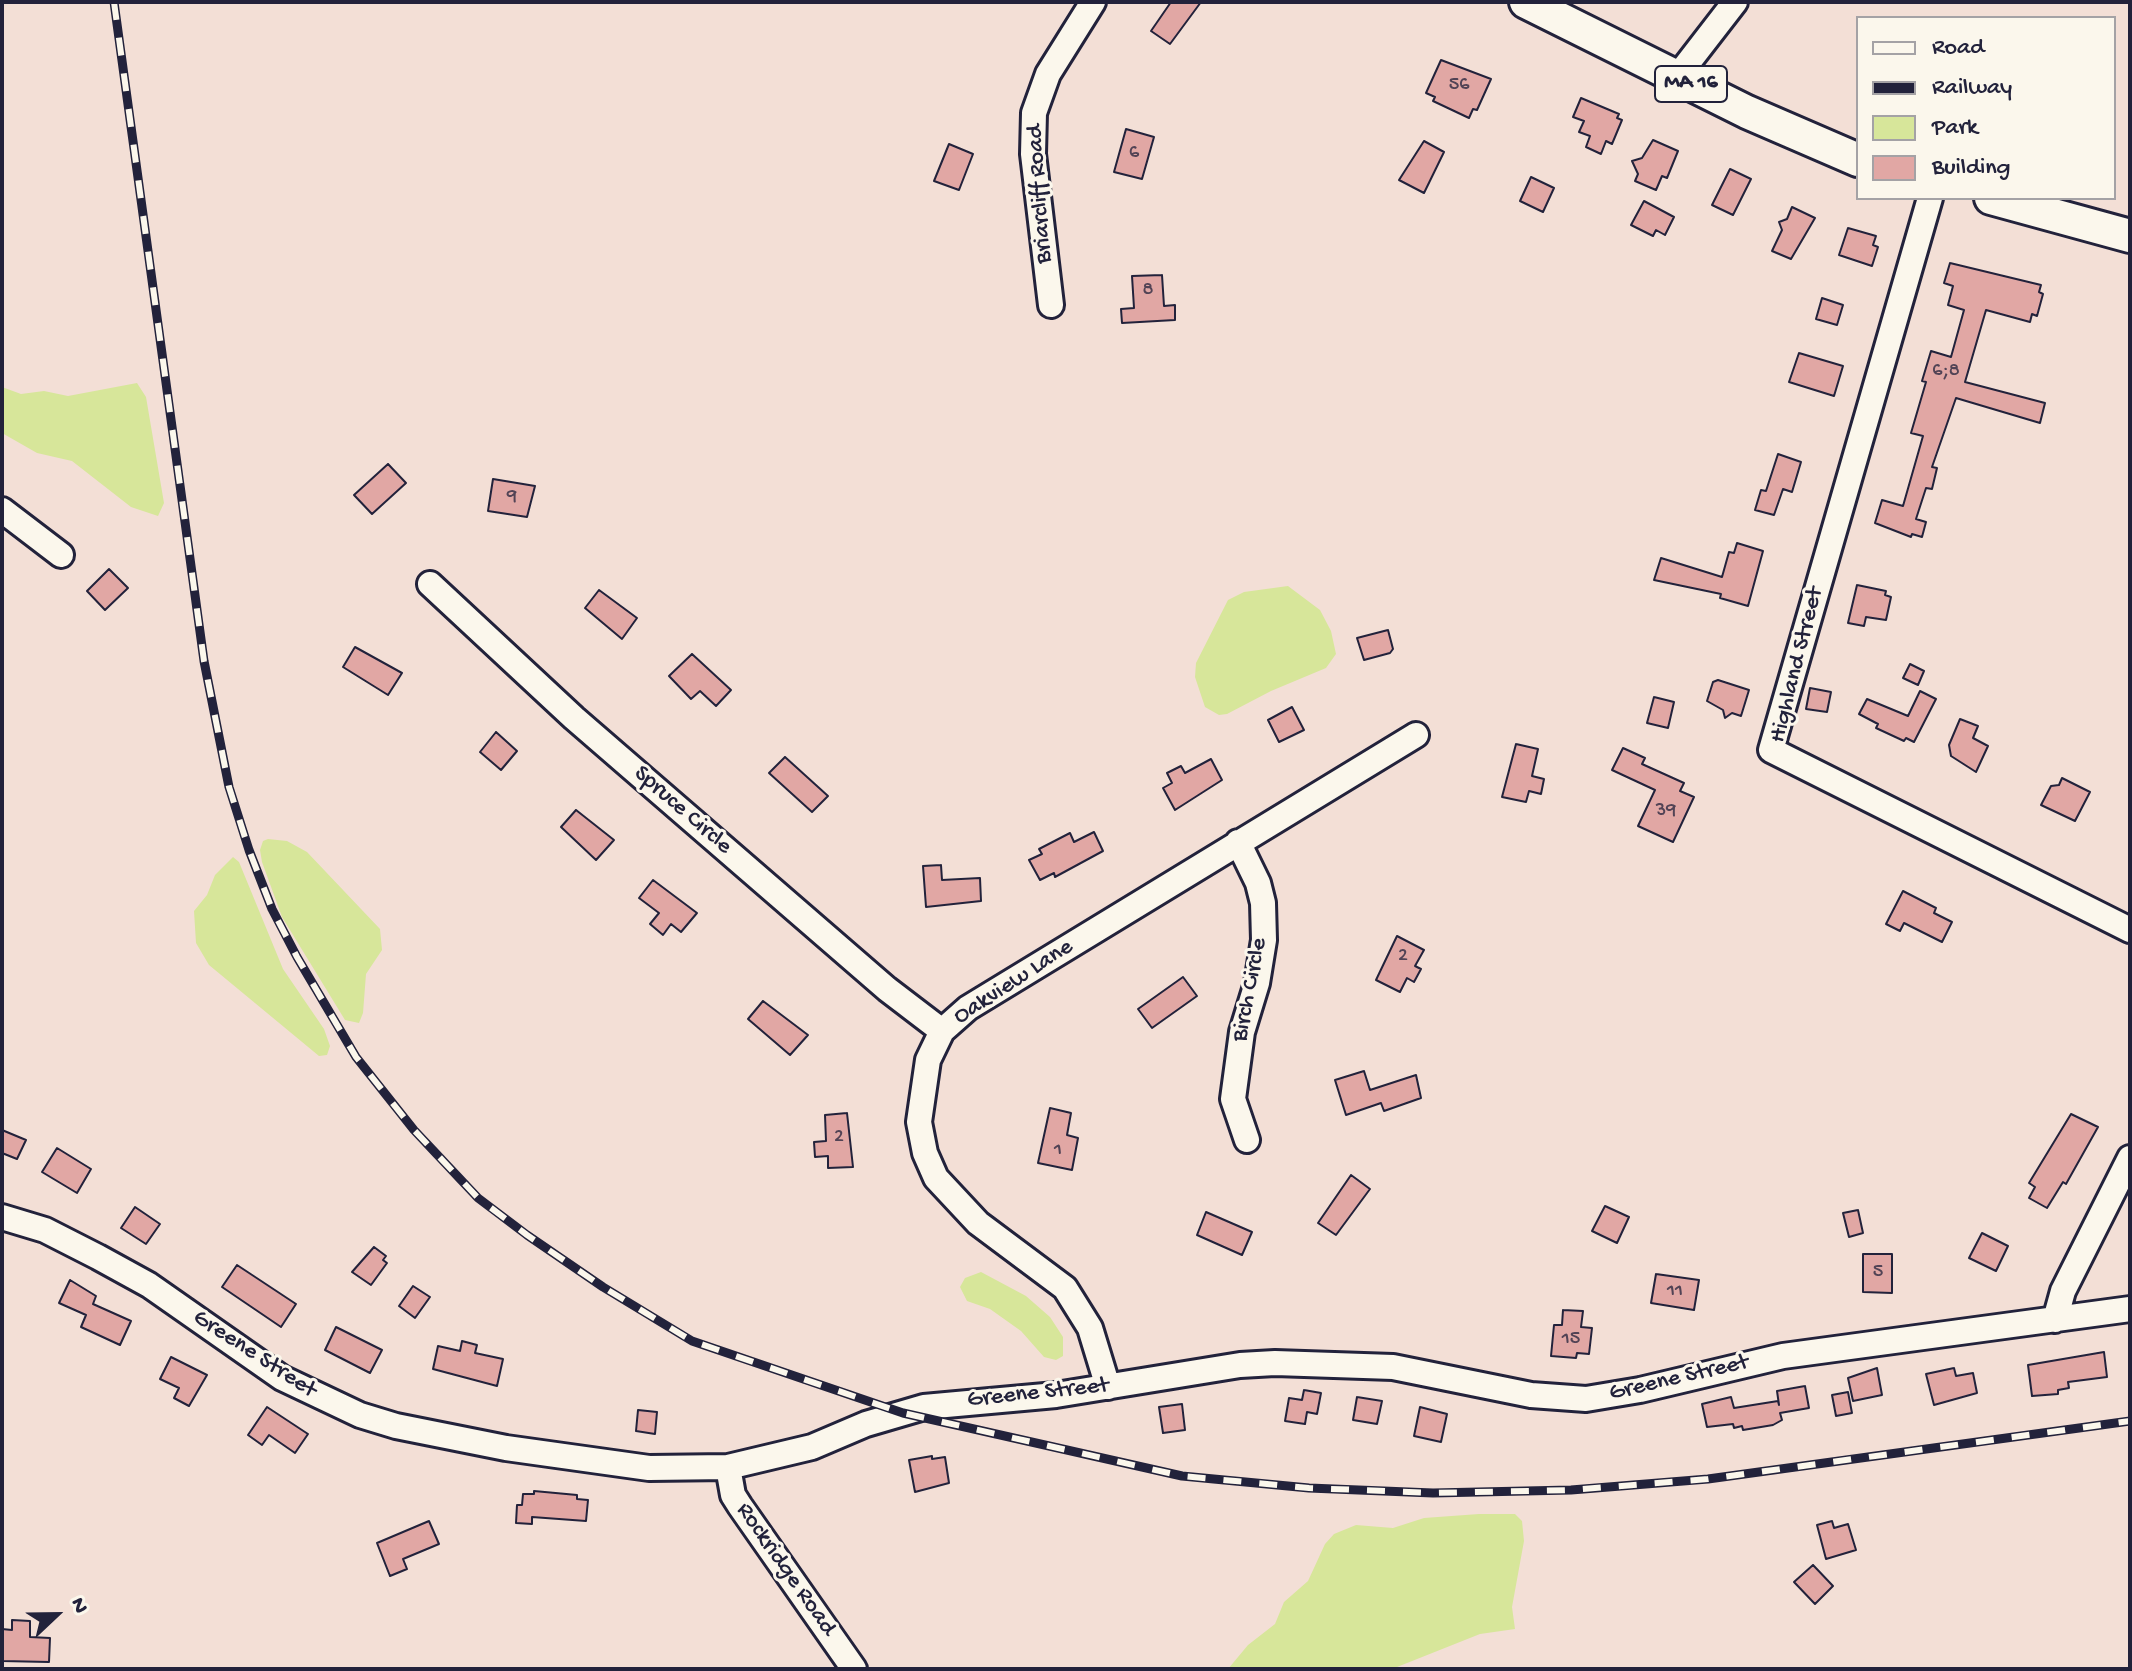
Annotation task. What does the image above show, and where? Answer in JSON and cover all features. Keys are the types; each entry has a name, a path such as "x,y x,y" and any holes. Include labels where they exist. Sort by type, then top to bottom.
{"main road":[{"name":"MA 16","path":"1526,2 1747,112 1856,159"},
{"path":"1998,200 2130,236"}],"street":[{"name":"Briarcliff Road","path":"1051,305 1033,154 1034,113 1048,74 1093,2"},
{"path":"1677,77 1735,2"},
{"name":"Highland Street","path":"1929,200 1771,750 2130,930"},
{"path":"2,510 61,555"},
{"name":"Spruce Circle","path":"430,584 574,718 887,989 942,1031"},
{"name":"Oakview Lane","path":"1108,1387 1090,1328 1065,1288 978,1223 936,1178 925,1153 919,1122 921,1090 928,1060 942,1031 968,1008 1416,735"},
{"name":"Birch Circle","path":"1238,842 1263,903 1264,940 1234,1080 1233,1099 1247,1140"},
{"path":"2055,1320 2063,1291 2130,1158"},
{"name":"Greene Street","path":"2,1217 45,1230 149,1285 282,1378 360,1415 441,1436 611,1464 728,1467 812,1447 866,1424 924,1407 1108,1387 1240,1365 1307,1363 1411,1369 1531,1395 1586,1399 1640,1390 1770,1359 2130,1309"},
{"name":"Rockridge Road","path":"728,1467 733,1495 854,1669"}],"green space":[{"path":"137,383 146,397 164,503 158,516 131,507 72,461 37,453 2,433 2,387 21,394 44,391 68,396"},
{"path":"1288,586 1320,610 1331,631 1336,654 1326,668 1227,714 1219,715 1205,707 1195,677 1196,663 1228,600 1244,592"},
{"path":"263,841 287,841 307,852 380,929 382,950 366,974 363,1013 359,1023 345,1020 282,917 262,862 260,850"},
{"path":"233,857 239,862 283,969 324,1029 330,1046 327,1055 319,1056 209,965 196,943 194,911 207,895 215,875"},
{"path":"981,1272 1026,1296 1050,1317 1063,1337 1063,1356 1056,1360 1044,1357 1021,1331 990,1309 967,1301 960,1287 965,1278"},
{"path":"1515,1514 1522,1521 1524,1541 1512,1607 1515,1629 1480,1634 1392,1669 1228,1669 1248,1645 1275,1624 1284,1602 1308,1581 1325,1544 1334,1534 1356,1525 1393,1528 1424,1518"}],"building":[{"path":"1171,2 1201,2 1170,44 1151,31"},
{"path":"1441,60 1491,79 1477,110 1473,109 1469,118 1433,101 1435,97 1426,93"},
{"path":"1581,98 1619,114 1617,118 1622,120 1612,144 1606,141 1601,154 1586,147 1590,136 1579,132 1584,121 1573,117"},
{"path":"1126,129 1154,137 1142,179 1114,172"},
{"path":"1653,140 1678,151 1667,178 1662,176 1656,190 1635,181 1638,174 1632,161 1642,158"},
{"path":"1424,141 1444,152 1424,193 1399,180"},
{"path":"949,144 973,154 959,190 934,181"},
{"path":"1730,169 1751,179 1733,215 1712,205"},
{"path":"1531,177 1554,188 1543,212 1520,201"},
{"path":"1644,201 1674,217 1665,235 1656,230 1653,236 1631,225"},
{"path":"1792,207 1815,218 1791,259 1772,251 1782,230 1779,222 1787,219"},
{"path":"1848,228 1876,236 1873,245 1878,247 1872,266 1839,255"},
{"path":"1950,263 2041,285 2039,292 2043,294 2037,316 2032,314 2030,322 1986,310 1965,382 2045,403 2040,423 1956,398 1932,467 1937,468 1932,489 1926,488 1916,519 1926,522 1922,537 1912,534 1911,537 1875,523 1882,500 1903,506 1923,436 1911,433 1926,382 1922,381 1931,351 1951,357 1964,310 1948,305 1953,286 1944,283"},
{"path":"1162,275 1164,306 1175,305 1175,320 1122,323 1121,309 1134,308 1132,276"},
{"path":"1822,298 1843,305 1837,325 1816,319"},
{"path":"1799,353 1843,366 1834,396 1789,382"},
{"path":"1778,454 1801,462 1792,492 1783,489 1774,515 1755,510 1761,490 1766,491"},
{"path":"388,464 406,483 372,514 354,495"},
{"path":"493,479 535,486 527,517 488,511"},
{"path":"1737,543 1763,551 1748,606 1720,598 1721,594 1654,580 1661,558 1722,577 1729,552 1734,553"},
{"path":"109,569 128,588 105,610 87,591"},
{"path":"1857,585 1886,591 1885,595 1891,597 1886,620 1866,617 1864,626 1848,623"},
{"path":"599,590 637,618 622,639 585,608"},
{"path":"1388,630 1393,649 1390,653 1364,660 1357,638"},
{"path":"355,647 402,673 388,695 343,667"},
{"path":"692,654 731,690 716,706 700,691 691,699 669,676"},
{"path":"1910,664 1924,671 1918,685 1903,678"},
{"path":"1718,680 1749,690 1741,716 1732,713 1725,718 1723,710 1707,701 1713,682"},
{"path":"1810,688 1831,692 1827,712 1806,709"},
{"path":"1920,691 1936,699 1914,742 1906,738 1904,741 1876,728 1878,724 1859,714 1867,699 1908,716"},
{"path":"1654,697 1674,702 1668,728 1647,723"},
{"path":"1292,707 1304,730 1279,742 1268,720"},
{"path":"1960,719 1978,726 1973,738 1988,746 1976,772 1951,756 1949,745"},
{"path":"496,732 517,751 501,770 480,752"},
{"path":"1516,744 1538,749 1532,776 1544,779 1541,794 1529,791 1526,802 1502,797"},
{"path":"1623,748 1645,758 1642,764 1684,783 1680,791 1694,797 1673,842 1638,826 1655,790 1612,770"},
{"path":"785,757 828,796 812,812 769,773"},
{"path":"1211,759 1222,780 1175,810 1163,788 1172,783 1167,773 1181,766 1185,773"},
{"path":"2062,778 2090,792 2075,821 2041,805 2051,786 2059,785"},
{"path":"576,810 614,840 596,860 561,827"},
{"path":"1094,832 1103,851 1055,877 1054,873 1040,880 1029,860 1042,854 1039,849 1070,833 1074,842"},
{"path":"941,865 942,880 980,878 981,901 926,907 923,866"},
{"path":"653,880 697,913 681,932 671,924 663,935 650,924 659,913 639,898"},
{"path":"1903,891 1936,908 1934,913 1952,922 1942,942 1904,923 1900,931 1886,924"},
{"path":"1397,936 1424,950 1415,966 1421,969 1414,982 1407,978 1400,992 1376,980"},
{"path":"1183,977 1197,996 1152,1028 1138,1009"},
{"path":"763,1001 808,1035 790,1055 748,1019"},
{"path":"1364,1071 1370,1090 1416,1075 1421,1098 1384,1111 1381,1103 1346,1115 1335,1080"},
{"path":"1050,1108 1071,1113 1067,1135 1078,1138 1072,1170 1038,1163"},
{"path":"847,1113 853,1167 828,1168 828,1156 815,1157 814,1142 826,1141 825,1115"},
{"path":"2071,1114 2098,1127 2066,1184 2063,1182 2047,1208 2029,1198 2035,1187 2029,1183"},
{"path":"2,1130 26,1140 17,1159 2,1153"},
{"path":"57,1148 91,1169 77,1193 42,1172"},
{"path":"1351,1175 1370,1189 1336,1235 1318,1223"},
{"path":"1605,1206 1629,1217 1617,1243 1592,1231"},
{"path":"135,1207 160,1224 146,1244 121,1228"},
{"path":"1858,1210 1863,1233 1849,1237 1843,1213"},
{"path":"1206,1212 1252,1232 1242,1255 1197,1235"},
{"path":"1982,1233 2008,1246 1996,1271 1969,1258"},
{"path":"374,1247 386,1256 383,1260 387,1263 371,1285 352,1272"},
{"path":"1863,1254 1892,1254 1892,1293 1863,1292"},
{"path":"237,1265 296,1304 281,1327 222,1287"},
{"path":"1656,1274 1699,1280 1694,1310 1651,1303"},
{"path":"70,1280 96,1296 93,1304 131,1321 120,1345 81,1327 86,1315 59,1303"},
{"path":"413,1286 430,1297 415,1318 399,1306"},
{"path":"1563,1310 1583,1311 1581,1327 1592,1328 1589,1354 1577,1353 1576,1358 1551,1356 1554,1325 1562,1325"},
{"path":"336,1327 382,1350 370,1373 325,1350"},
{"path":"462,1341 477,1345 475,1353 503,1359 497,1386 433,1369 438,1346 460,1351"},
{"path":"2104,1352 2107,1377 2068,1382 2069,1388 2058,1390 2058,1394 2032,1396 2028,1365"},
{"path":"171,1357 207,1375 189,1406 174,1398 179,1388 160,1379"},
{"path":"1877,1368 1882,1395 1853,1401 1848,1378"},
{"path":"1954,1368 1956,1376 1973,1373 1977,1393 1934,1405 1926,1374"},
{"path":"1805,1386 1809,1408 1780,1413 1782,1420 1773,1425 1743,1430 1742,1426 1734,1428 1733,1424 1707,1427 1702,1404 1731,1397 1734,1408 1778,1401 1779,1405 1777,1391"},
{"path":"1304,1390 1321,1393 1317,1414 1307,1412 1305,1424 1285,1421 1289,1398 1302,1400"},
{"path":"1848,1392 1852,1413 1836,1416 1832,1395"},
{"path":"1357,1397 1382,1401 1377,1424 1353,1420"},
{"path":"1182,1404 1185,1430 1163,1433 1159,1407"},
{"path":"267,1407 308,1434 295,1453 269,1435 262,1445 248,1435"},
{"path":"1420,1407 1447,1414 1441,1442 1414,1436"},
{"path":"638,1410 657,1412 655,1434 636,1431"},
{"path":"932,1456 932,1459 945,1457 949,1483 915,1492 909,1460"},
{"path":"534,1491 577,1495 577,1499 588,1500 586,1521 532,1517 532,1524 516,1523 517,1505 522,1505 523,1494 534,1494"},
{"path":"429,1521 439,1544 403,1559 407,1569 390,1576 377,1543"},
{"path":"1832,1521 1834,1528 1848,1524 1856,1550 1826,1559 1817,1525"},
{"path":"1813,1565 1833,1586 1815,1604 1794,1582"},
{"path":"12,1620 30,1621 30,1637 50,1638 49,1662 2,1661 2,1629 12,1630"}],"railway":[{"path":"114,2 204,661 229,787 249,850 272,909 356,1057 414,1130 478,1198 527,1235 603,1287 692,1341 903,1413 1182,1476 1309,1488 1433,1493 1571,1490 1708,1479 2130,1421"}]}
